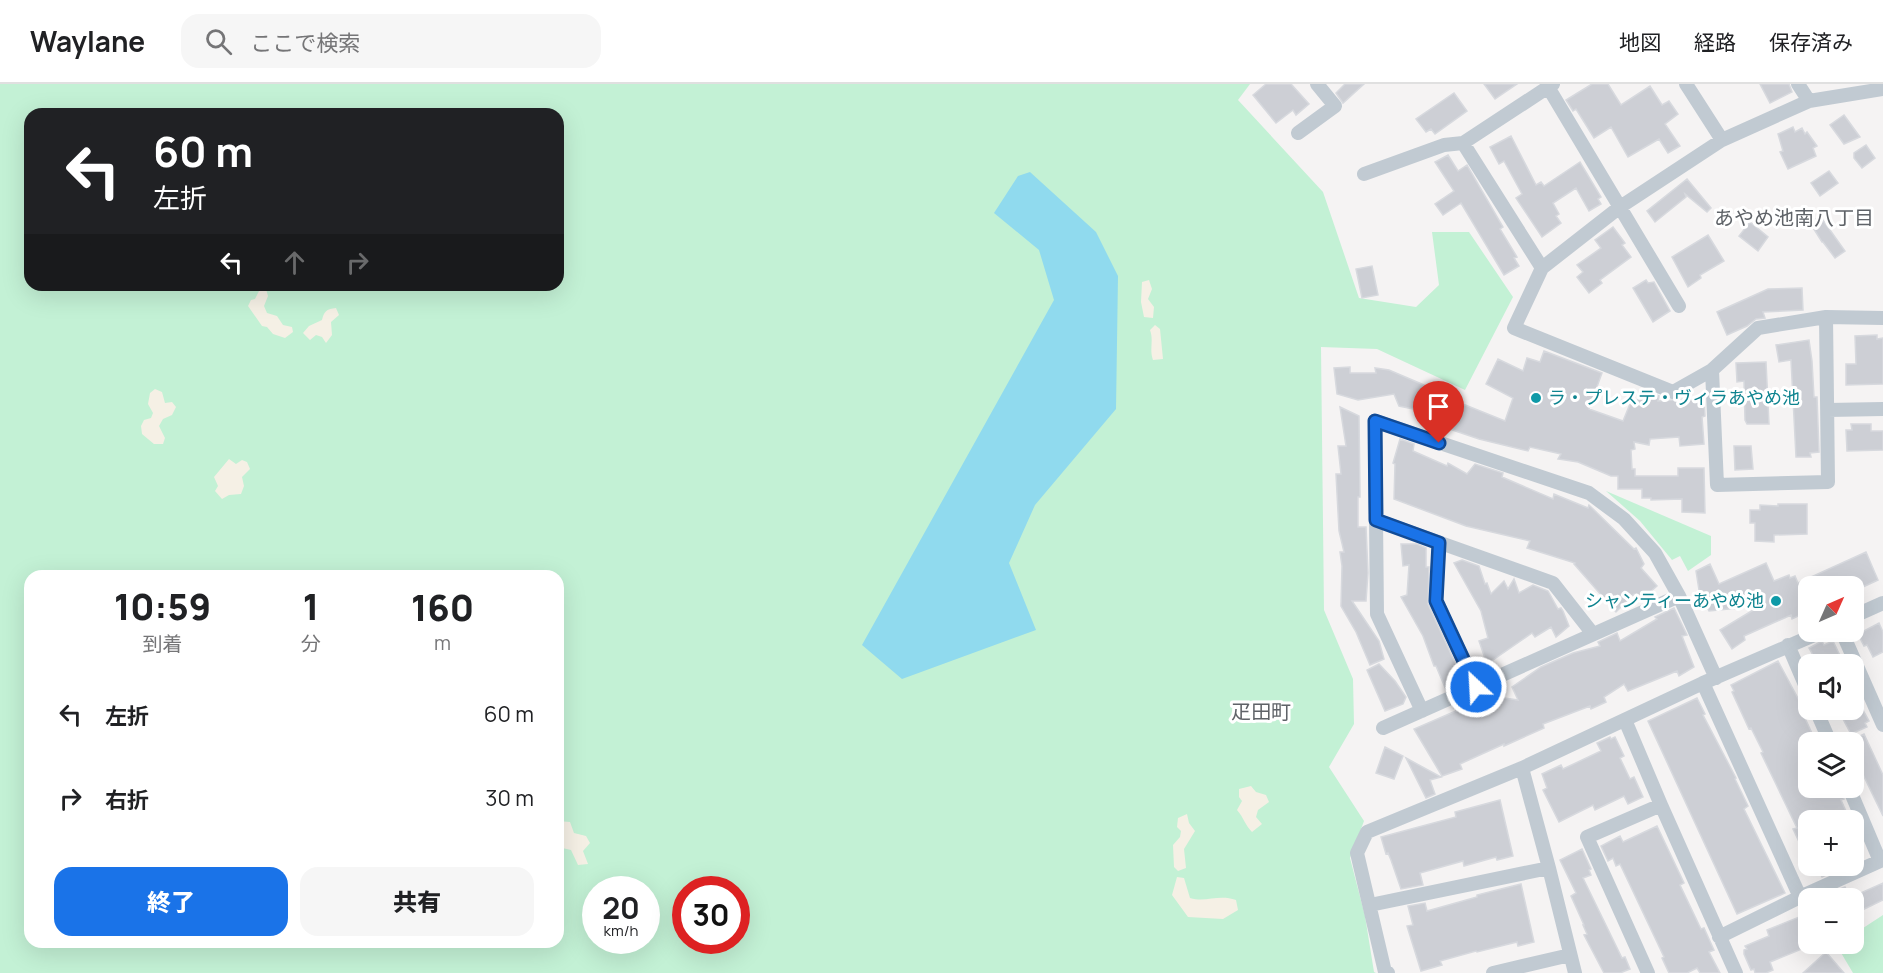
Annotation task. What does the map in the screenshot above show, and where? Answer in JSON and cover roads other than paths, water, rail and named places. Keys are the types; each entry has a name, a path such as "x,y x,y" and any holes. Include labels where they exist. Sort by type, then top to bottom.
{"street":[{"path":"1298,133 1335,106 1317,84"},
{"path":"1686,84 1722,140"},
{"path":"1798,84 1809,101"},
{"path":"1364,174 1444,145 1463,143 1551,86 1679,306"},
{"path":"1880,93 1809,101 1722,140 1620,207 1542,268 1514,328 1673,392 1712,370 1758,328 1826,318 1883,318"},
{"path":"1463,143 1542,268"},
{"path":"1712,370 1717,485 1828,482 1826,318"},
{"path":"1828,410 1883,409"},
{"path":"1422,711 1377,615 1375,421 1589,493 1624,519 1654,553 1679,596 1710,680 1798,892"},
{"path":"1376,520 1552,583 1593,634"},
{"path":"1439,543 1436,601 1476,687"},
{"path":"1383,728 1679,596"},
{"path":"1864,612 1883,603"},
{"path":"1388,973 1385,972 1357,853 1367,832 1522,768 1798,641"},
{"path":"1846,642 1883,725"},
{"path":"1788,645 1798,668"},
{"path":"1625,720 1736,973"},
{"path":"1522,768 1575,973"},
{"path":"1820,888 1880,861 1853,798"},
{"path":"1648,973 1587,837 1661,805"},
{"path":"1370,905 1549,868"},
{"path":"1719,937 1798,898"},
{"path":"1492,973 1570,955"}],"water":[{"path":"1030,172 1096,232 1118,276 1116,409 1035,505 1009,563 1036,630 902,679 862,645 1054,300 1039,250 994,213 1018,176"}],"place":[{"name":"ラ・プレステ・ヴィラあやめ池","path":"1536,398"},
{"name":"シャンティーあやめ池","path":"1776,601"}],"district":[{"name":"あやめ池南八丁目","path":"1794,218"},
{"name":"疋田町","path":"1261,712"}]}
